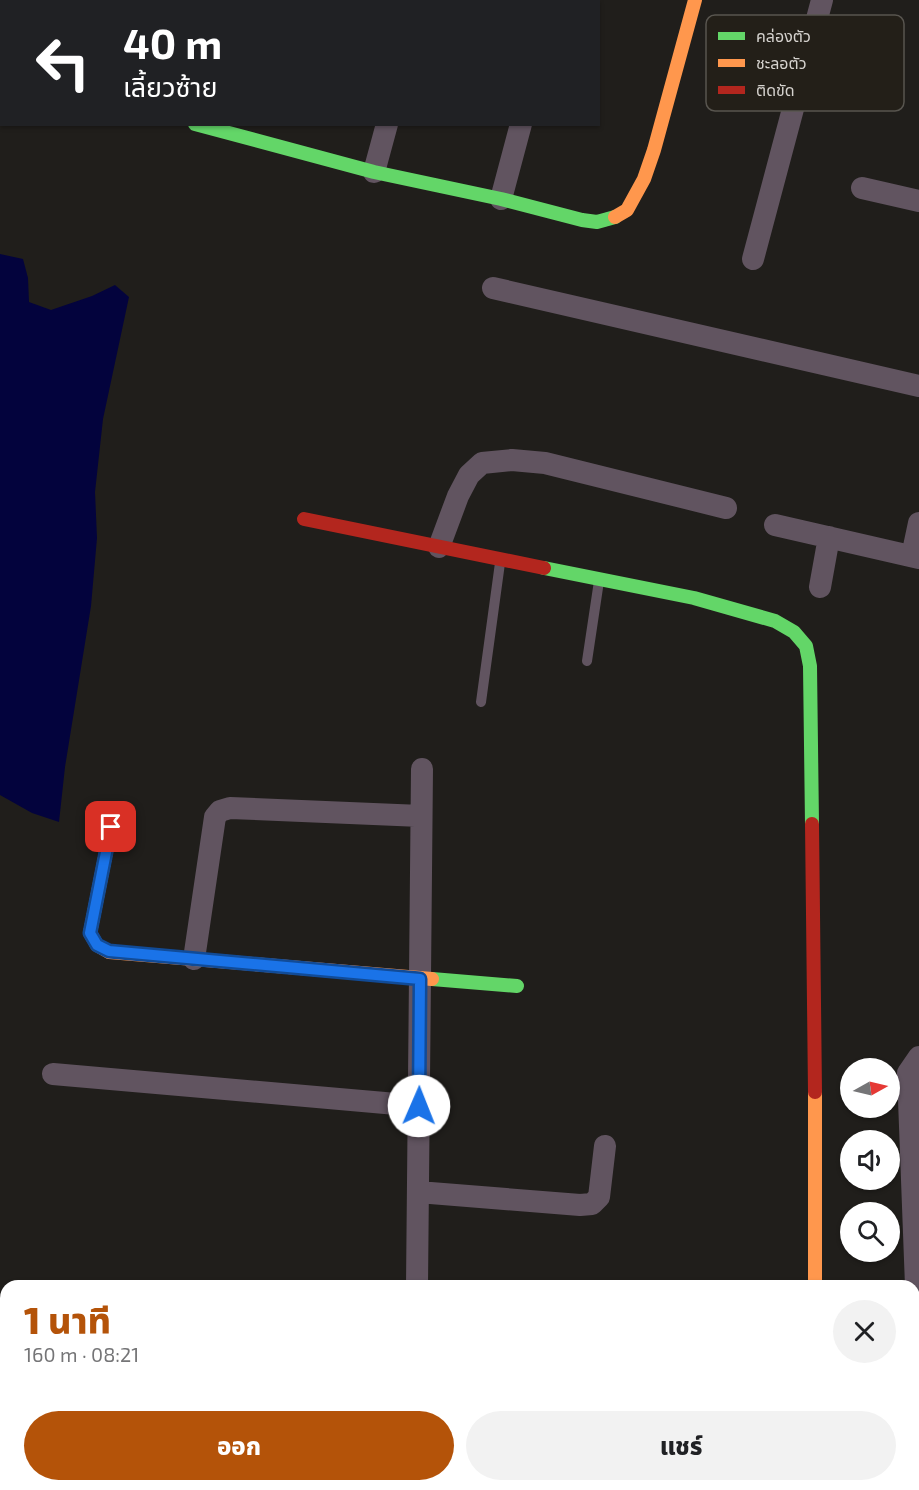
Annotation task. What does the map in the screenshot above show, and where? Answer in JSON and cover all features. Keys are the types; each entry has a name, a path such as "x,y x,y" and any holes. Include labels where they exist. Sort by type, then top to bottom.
{"street":[{"path":"209,126 244,131 374,172 597,222 614,218 627,210 644,179 695,0"},
{"path":"818,15 822,0"},
{"path":"753,260 793,111"},
{"path":"374,172 386,126"},
{"path":"501,199 520,126"},
{"path":"862,188 919,201"},
{"path":"493,288 919,386"},
{"path":"439,547 458,496 469,475 482,463 512,460 545,463 726,508"},
{"path":"304,519 694,598 775,621 794,632 806,646 810,666 816,1163 815,1280"},
{"path":"775,525 915,557 919,523"},
{"path":"820,587 829,537"},
{"path":"417,1280 422,769"},
{"path":"194,959 215,817 220,811 230,808 422,816"},
{"path":"111,827 90,933 97,945 109,951 517,986"},
{"path":"916,1280 908,1073 919,1057"},
{"path":"53,1074 419,1106"},
{"path":"418,1192 580,1205 592,1204 600,1197 605,1146"}],"lane":[{"path":"481,702 501,560"},
{"path":"587,661 599,579"}],"shaded area":[{"path":"0,254 23,259 28,278 29,302 51,310 92,296 115,285 129,297 103,419 95,492 97,538 91,606 65,767 59,822 32,813 0,795"}],"traffic: fast":[{"path":"202,126 374,172 501,199 582,220 597,222 615,217"},
{"path":"544,568 694,598 775,621 794,632 806,646 810,666 812,824"},
{"path":"432,979 517,986"}],"traffic: slow":[{"path":"615,217 627,210 644,179 695,0"},
{"path":"111,827 90,933 97,945 109,952 432,979"},
{"path":"815,1092 815,1280"}],"traffic: jam":[{"path":"304,519 544,568"},
{"path":"812,824 815,1092"}],"route":[{"path":"111,827 90,933 97,945 109,951 420,979 419,1106"}]}
